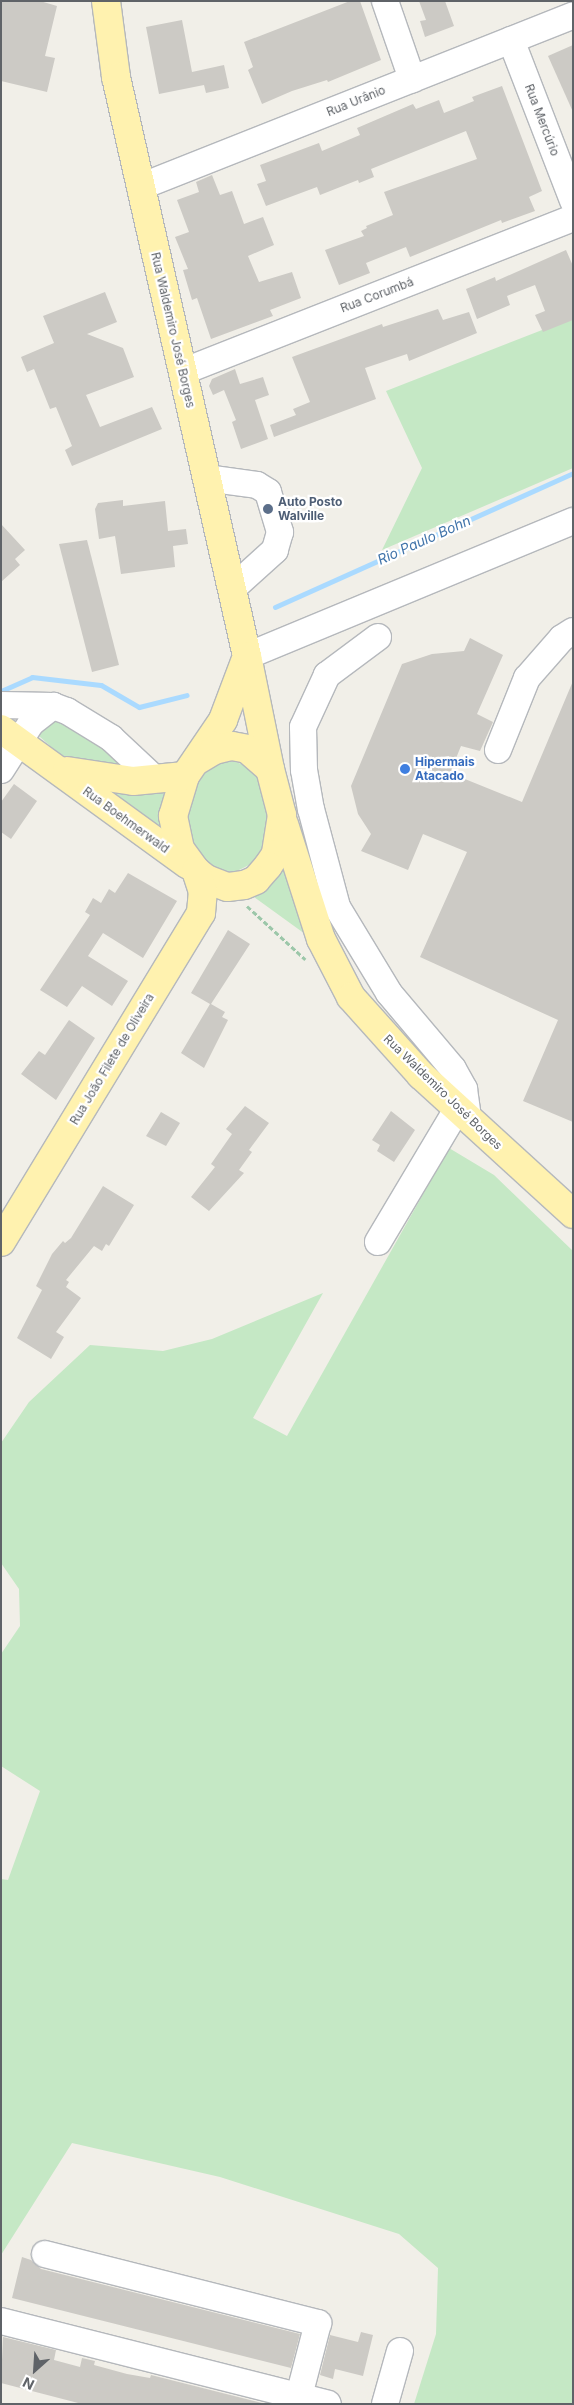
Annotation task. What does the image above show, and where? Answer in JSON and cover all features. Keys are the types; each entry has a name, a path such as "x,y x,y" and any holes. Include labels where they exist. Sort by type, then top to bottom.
{"main road":[{"name":"Rua Waldemiro José Borges","path":"106,1 110,44 140,187 247,656 271,774"},
{"path":"190,769 214,750 232,746 247,749 271,774 281,812 276,854 256,880 244,886 227,887 206,879 196,871 180,849 173,816 190,769 223,720 247,656"},
{"name":"Rua Boehmerwald","path":"10,736 196,871"},
{"name":"Rua Boehmerwald","path":"55,769 111,780 155,779 190,769"},
{"name":"Rua Waldemiro José Borges","path":"281,812 308,903 342,981 389,1042 573,1214"},
{"name":"Rua João Filete de Oliveira","path":"1,1242 201,913 203,892 196,871"}],"street":[{"path":"385,1 412,79"},
{"name":"Rua Urânio","path":"140,187 573,16"},
{"name":"Rua Mercúrio","path":"512,40 573,201"},
{"name":"Rua Corumbá","path":"182,372 573,218"},
{"path":"206,478 257,485 268,492 280,532 275,550 232,589"},
{"path":"247,656 573,521"},
{"path":"498,750 527,678 562,638 573,631"},
{"path":"378,637 327,675 302,727 304,770 311,809 337,907 388,993 453,1069 464,1089 463,1113 378,1242"},
{"path":"1,705 53,706 83,719 111,738 155,779"},
{"path":"1,770 10,736 53,706"},
{"path":"271,774 304,770"},
{"path":"281,812 311,809"},
{"path":"45,2254 318,2323 299,2396"},
{"path":"1,2321 328,2404"},
{"path":"385,2404 400,2351"}],"path":[{"path":"227,887 307,961"}],"green space":[{"path":"573,318 573,468 382,550 422,468 386,391"},
{"path":"62,719 136,767 70,759 58,753 39,736 39,728 44,721"},
{"path":"220,762 236,762 254,769 267,784 270,834 263,852 251,864 237,871 222,872 194,858 184,816 196,776"},
{"path":"89,783 164,789 168,844"},
{"path":"283,863 290,890 312,939 250,894"},
{"path":"449,1148 494,1175 573,1251 573,2404 414,2404 436,2334 438,2268 399,2234 220,2177 72,2143 1,2255 1,1879 8,1880 40,1791 1,1766 1,1654 20,1626 19,1589 1,1563 1,1443 29,1402 90,1345 163,1351 212,1339 323,1293 253,1418 287,1436"}],"building":[{"path":"1,1 40,1 57,6 45,56 55,58 47,92 1,81"},
{"path":"350,1 360,1 381,60 328,82 327,80 292,91 262,104 248,70 253,67 244,42"},
{"path":"419,1 445,1 454,26 425,37 420,21 426,20"},
{"path":"182,20 192,72 224,65 229,88 206,93 204,85 159,94 146,27"},
{"path":"573,45 573,112 548,56"},
{"path":"502,86 542,191 529,197 535,211 502,223 501,220 410,257 406,247 366,263 370,273 339,285 325,250 364,236 361,231 367,228 366,226 393,215 384,192 477,159 466,131 371,169 374,177 359,183 358,180 320,195 317,187 266,206 257,184 266,181 260,165 319,143 322,151 360,135 357,128 413,104 416,109 439,100 444,113 474,101 472,97"},
{"path":"212,175 220,195 232,191 244,224 263,217 274,245 248,256 259,282 292,272 301,298 270,310 273,316 211,339 197,298 192,300 183,270 188,269 175,237 189,232 177,200 199,192 196,182"},
{"path":"566,250 573,266 573,320 543,332 535,315 545,311 535,285 507,296 510,305 477,319 466,289 495,277 496,281"},
{"path":"105,292 117,322 87,334 123,348 134,377 86,395 100,427 152,407 162,429 72,466 65,450 72,446 56,407 50,409 34,369 27,372 21,357 54,343 43,316"},
{"path":"438,309 443,320 469,312 477,333 409,361 407,354 365,368 376,399 274,437 270,425 296,415 293,409 310,402 292,357 382,324 383,327"},
{"path":"235,369 240,384 263,377 269,395 255,400 268,439 241,449 232,422 236,420 224,390 213,395 209,386 212,379"},
{"path":"123,500 123,506 165,501 168,531 186,529 188,544 173,546 175,567 121,574 115,536 99,539 95,509 98,503"},
{"path":"1,524 25,550 15,559 20,565 1,582"},
{"path":"87,540 119,665 92,672 59,544"},
{"path":"470,638 503,655 477,714 493,722 480,751 461,746 450,773 522,802 573,681 573,1122 523,1101 558,1020 420,957 467,852 423,834 408,870 361,851 371,834 358,814 351,786 402,664 432,654 464,651"},
{"path":"14,784 37,801 11,839 1,832 1,802"},
{"path":"128,873 177,901 143,958 103,933 88,956 128,981 112,1006 82,986 67,1007 40,990 90,915 85,912 93,898 101,903 109,889 115,893"},
{"path":"228,930 250,944 211,1004 225,1012 222,1017 228,1020 204,1068 181,1053 210,1004 191,993"},
{"path":"69,1020 95,1038 56,1100 21,1074 39,1051 45,1055"},
{"path":"245,1106 269,1123 249,1150 252,1152 239,1170 244,1173 209,1211 191,1197 215,1167 211,1164 232,1134 226,1129"},
{"path":"391,1111 415,1130 394,1162 377,1151 380,1145 372,1140"},
{"path":"161,1112 180,1123 166,1146 146,1136"},
{"path":"103,1186 134,1205 109,1246 106,1244 102,1251 94,1246 66,1280 69,1282 66,1287 81,1298 56,1332 64,1337 51,1359 17,1338 42,1290 36,1286 52,1254 63,1241 65,1243 71,1238"},
{"path":"22,2257 31,2260 41,2269 300,2334 291,2368 12,2298"},
{"path":"361,2332 373,2335 363,2376 335,2369 333,2379 320,2375 330,2335 358,2342"},
{"path":"3,2337 56,2350 54,2360 80,2367 82,2358 95,2361 94,2365 127,2374 150,2378 151,2375 266,2404 82,2404 1,2383"}],"waterway":[{"name":"Rio Paulo Bohn","path":"275,607 573,473"},
{"name":"Rio Paulo Bohn","path":"1,691 32,677 101,685 139,707 187,695"}],"place":[{"name":"Auto Posto Walville","path":"268,509"},
{"name":"Hipermais Atacado","path":"405,769"}]}
